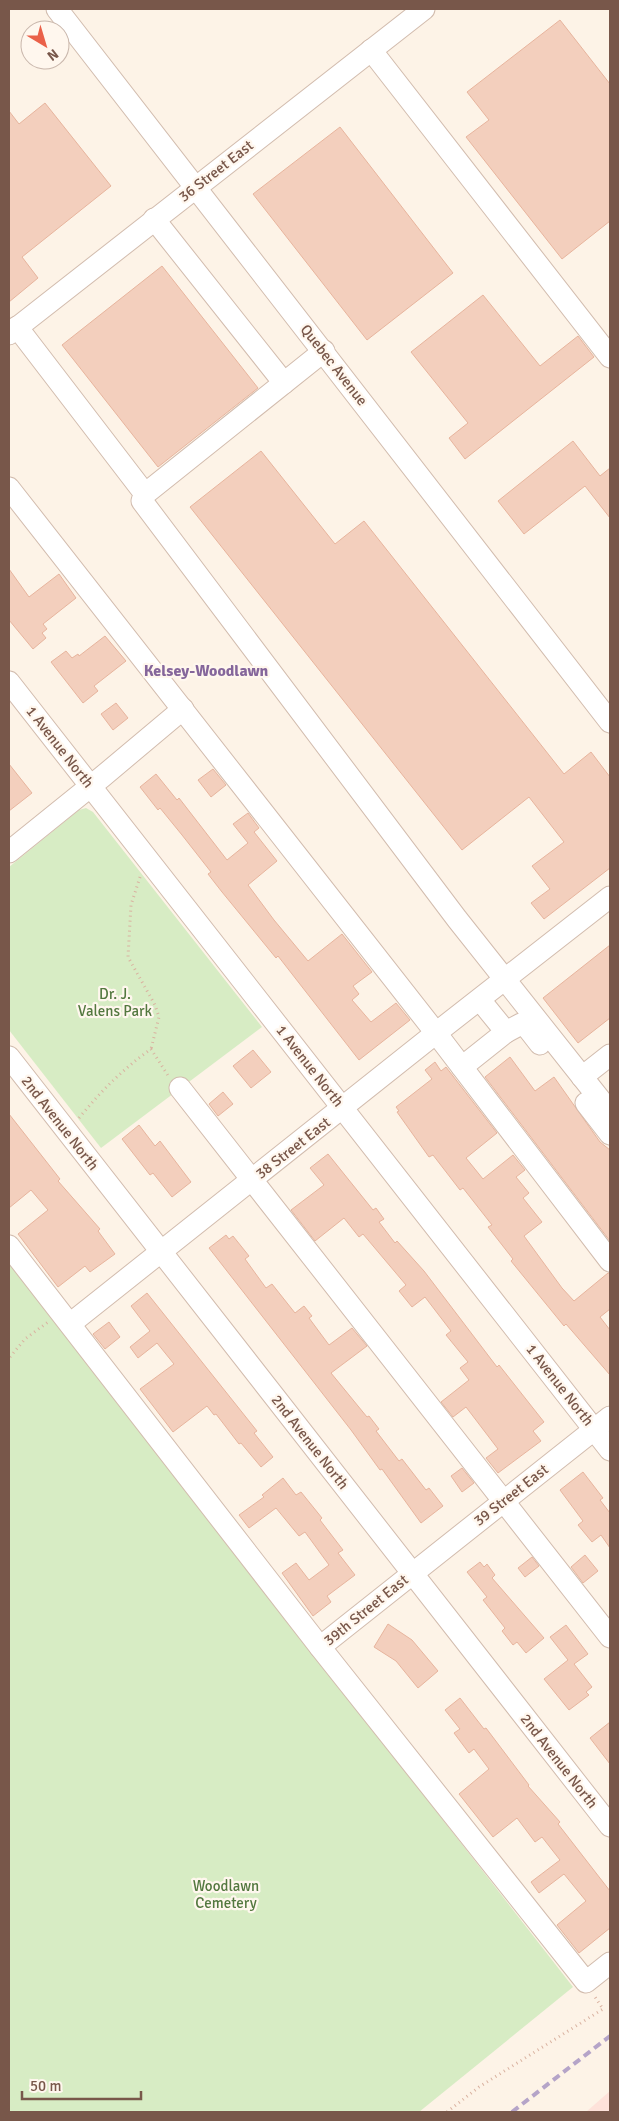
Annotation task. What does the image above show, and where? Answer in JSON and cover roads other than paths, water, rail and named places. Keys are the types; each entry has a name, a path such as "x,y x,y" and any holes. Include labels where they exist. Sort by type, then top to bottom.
{"street":[{"name":"Quebec Avenue","path":"57,9 324,351 603,698 610,722"},
{"name":"36 Street East","path":"13,331 424,9"},
{"path":"371,50 610,357"},
{"path":"154,219 284,383"},
{"path":"13,331 145,494 324,351"},
{"path":"9,488 436,1033 610,1261"},
{"path":"142,501 504,981 610,1112"},
{"name":"1 Avenue North","path":"9,682 343,1108 603,1424 610,1450"},
{"path":"9,852 92,786 183,709"},
{"name":"38 Street East","path":"66,1318 161,1252 436,1033 610,898"},
{"path":"480,1000 506,1032"},
{"path":"462,1067 516,1025 526,1026 610,1134"},
{"path":"582,1076 610,1055"},
{"name":"2nd Avenue North","path":"9,1057 610,1826"},
{"path":"180,1088 610,1638"},
{"path":"9,1246 320,1647 586,1982 610,1963"},
{"name":"39 Street East","path":"412,1572 603,1424"},
{"name":"39th Street East","path":"320,1647 412,1572"}],"railway":[{"path":"512,2112 610,2036"}],"district":[{"name":"Kelsey-Woodlawn","path":"206,671"}],"park label":[{"name":"Dr. J. Valens Park","path":"115,1002"},
{"name":"Woodlawn Cemetery","path":"226,1894"}]}
